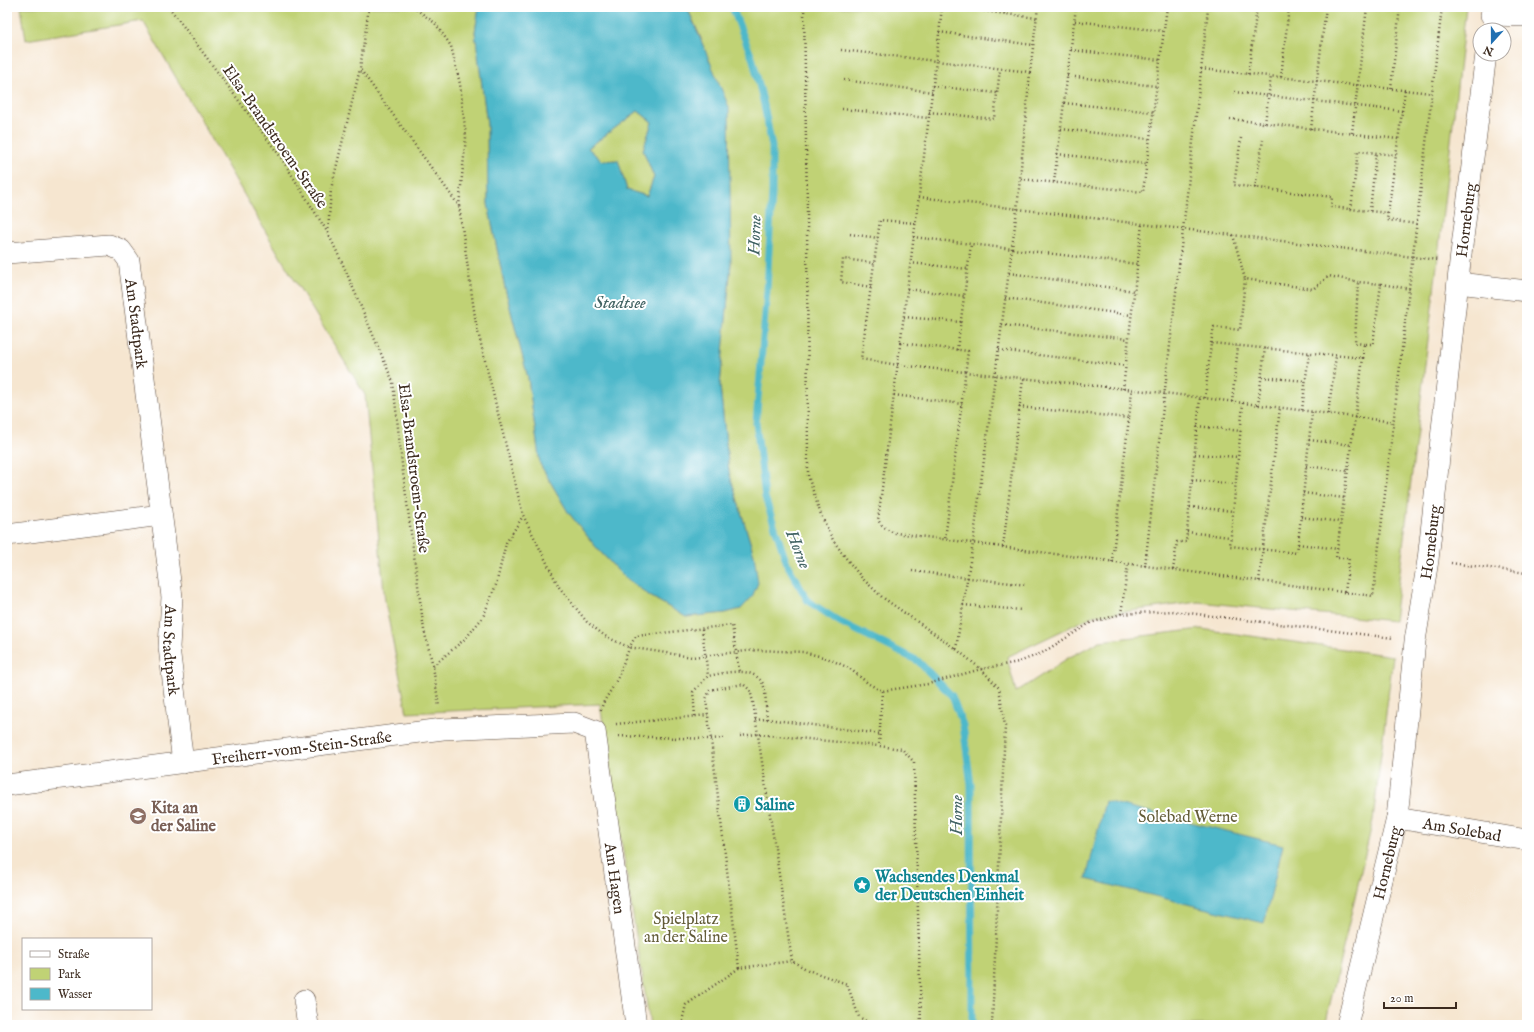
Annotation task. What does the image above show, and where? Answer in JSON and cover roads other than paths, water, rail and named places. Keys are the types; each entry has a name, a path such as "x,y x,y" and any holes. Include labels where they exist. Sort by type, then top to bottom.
{"street":[{"path":"1491,17 1527,16"},
{"name":"Horneburg","path":"1347,1025 1397,818 1415,641 1428,560 1460,262 1485,62"},
{"name":"Am Stadtpark","path":"7,253 109,245 121,250 129,261 172,598 169,647 182,763"},
{"path":"1458,283 1527,291"},
{"path":"7,535 161,515"},
{"name":"Freiherr-vom-Stein-Straße","path":"7,785 443,729 574,723 595,731"},
{"name":"Am Hagen","path":"595,731 636,1025"},
{"name":"Am Solebad","path":"1397,818 1527,840"},
{"path":"304,1000 308,1025"}],"water":[{"name":"Stadtsee","path":"479,7 687,7 729,107 731,263 720,386 729,472 754,555 758,583 752,597 741,609 725,613 686,617 650,596 622,575 596,547 568,512 540,464 528,378 505,288 488,204 487,124 475,32","holes":["638,111 652,122 643,150 654,177 647,196 627,190 618,160 602,161 588,148"]},
{"path":"1105,801 1283,845 1264,923 1086,879"}],"waterway":[{"name":"Horne","path":"732,7 753,60 772,147 772,192 767,290 756,423 765,497 787,564 808,601 840,622 918,661 952,696 963,725 971,785 972,1025"}],"place":[{"name":"Saline","path":"742,804"},
{"name":"Kita an der Saline","path":"138,816"},
{"name":"Wachsendes Denkmal der Deutschen Einheit","path":"862,885"}],"park label":[{"name":"Solebad Werne","path":"1188,816"},
{"name":"Spielplatz an der Saline","path":"686,927"}]}
